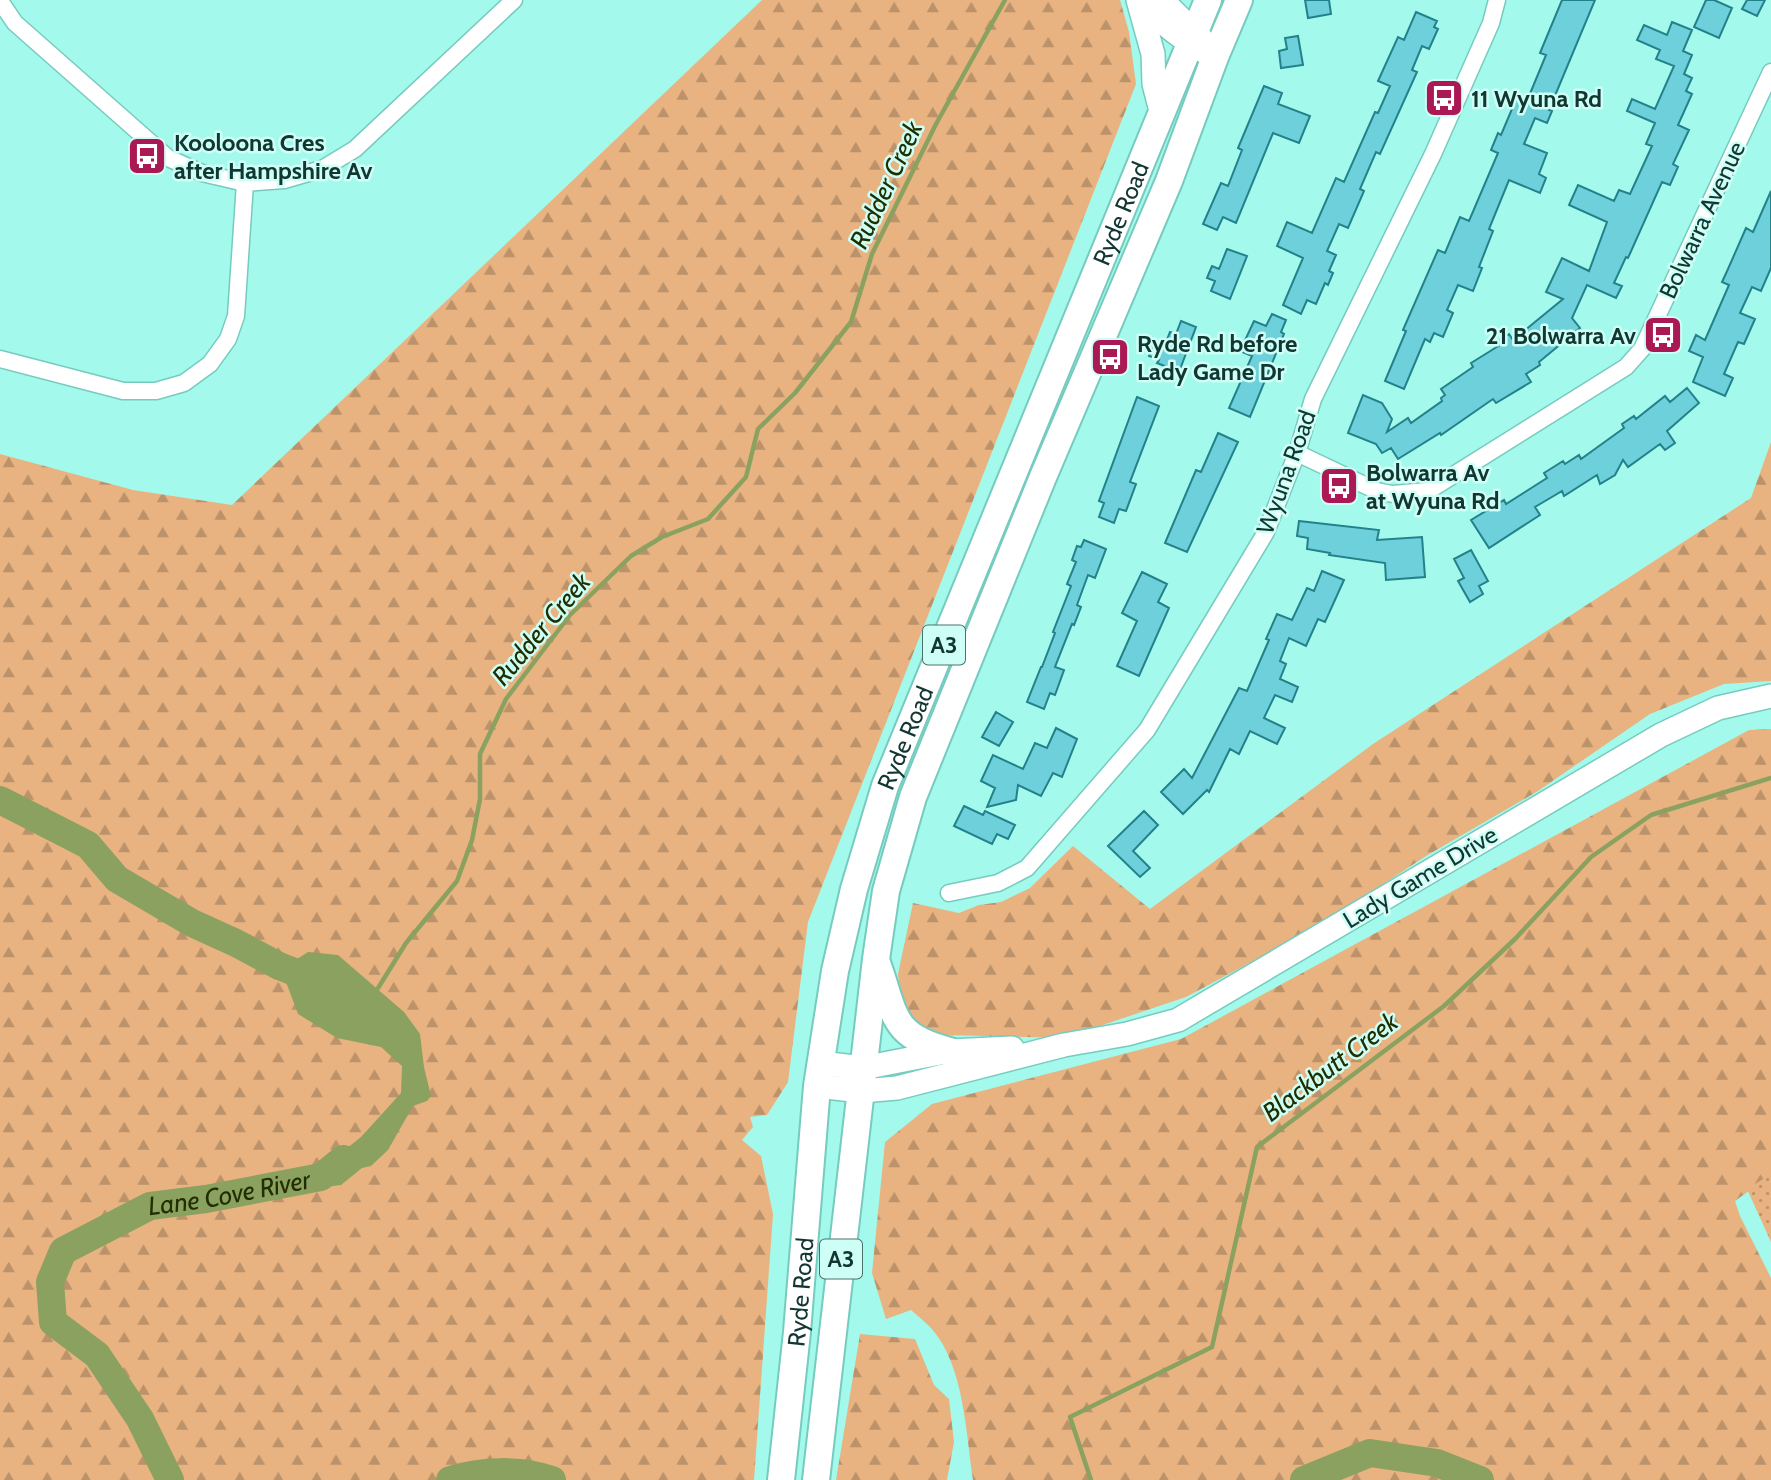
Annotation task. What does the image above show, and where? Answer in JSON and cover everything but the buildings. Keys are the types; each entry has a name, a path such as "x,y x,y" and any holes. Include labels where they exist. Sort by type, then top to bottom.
{"highway":[{"name":"Ryde Road","path":"781,1480 797,1332 819,1075 838,960 854,889 886,786 1208,0"},
{"name":"Ryde Road","path":"816,1480 886,891 913,797 1043,477 1169,181 1238,0"},
{"path":"876,959 900,1026 909,1036 950,1051"}],"main road":[{"path":"1139,0 1167,28 1192,38"},
{"path":"1139,0 1153,54 1154,84 1162,115"},
{"path":"1162,0 1192,38 1215,57"},
{"name":"Lady Game Drive","path":"819,1075 862,1079 897,1088 1064,1045 1127,1034 1178,1020 1661,735 1718,708 1771,696"},
{"name":"Lady Game Drive","path":"862,1079 950,1051 1064,1045"}],"street":[{"path":"0,1 15,23 168,158 202,173 246,183 284,180 322,169 355,149 514,0"},
{"name":"Wyuna Road","path":"949,893 998,883 1027,868 1147,730 1266,532 1297,453 1313,399 1433,154 1492,23 1497,0"},
{"name":"Bolwarra Avenue","path":"1297,453 1377,491 1393,494 1428,491 1626,367 1643,349 1771,72"},
{"path":"0,359 122,391 156,391 184,383 193,377 210,364 228,339 236,316 246,183"}],"green space":[{"path":"762,0 1120,0 1129,32 1136,84 808,922 788,1082 767,1115 750,1117 753,1127 742,1140 761,1156 773,1214 754,1480 0,1480 0,454 133,490 232,505"},
{"path":"1771,442 1771,681 1724,684 1650,714 1538,791 1426,856 1319,926 1186,997 1064,1038 942,1035 925,1031 902,1013 898,974 913,903 959,913 979,905 1001,902 1030,888 1073,846 1150,909 1373,744 1751,498"},
{"path":"1771,729 1771,1175 1735,1201 1771,1278 1771,1480 973,1480 962,1400 942,1343 931,1328 911,1310 886,1319 872,1273 885,1142 932,1104 1181,1039 1749,730"},
{"path":"1771,1174 1771,1242 1747,1189"},
{"path":"860,1334 915,1339 934,1385 949,1399 954,1442 947,1480 836,1480"}],"shaded area":[{"path":"308,952 338,955 404,1012 420,1034 431,1096 427,1101 413,1106 388,1150 371,1166 362,1168 341,1185 315,1188 311,1183 312,1176 361,1137 401,1093 402,1066 381,1047 337,1038 298,1014 283,974 294,961"}],"waterway":[{"name":"Rudder Creek","path":"375,993 406,943 457,881 472,840 480,799 480,754 506,699 570,615 631,556 662,537 708,519 746,477 758,429 795,393 851,322 872,254 936,124 1005,0"},
{"name":"Blackbutt Creek","path":"1091,1480 1070,1417 1212,1347 1257,1147 1444,1006 1515,939 1591,857 1651,815 1771,778"},
{"name":"Lane Cove River","path":"0,800 88,845 117,879 192,923 279,966 323,983"},
{"name":"Lane Cove River","path":"170,1480 140,1419 97,1355 53,1322 50,1282 63,1251 150,1206 206,1199 321,1177 343,1159"},
{"name":"Lane Cove River","path":"1304,1480 1370,1453 1437,1463 1480,1480"},
{"name":"Lane Cove River","path":"450,1480 501,1472 552,1480"}],"place":[{"name":"11 Wyuna Rd","path":"1444,98"},
{"name":"Kooloona Cres after Hampshire Av","path":"147,156"},
{"name":"21 Bolwarra Av","path":"1663,335"},
{"name":"Ryde Rd before Lady Game Dr","path":"1110,357"},
{"name":"Bolwarra Av at Wyuna Rd","path":"1339,486"}]}
